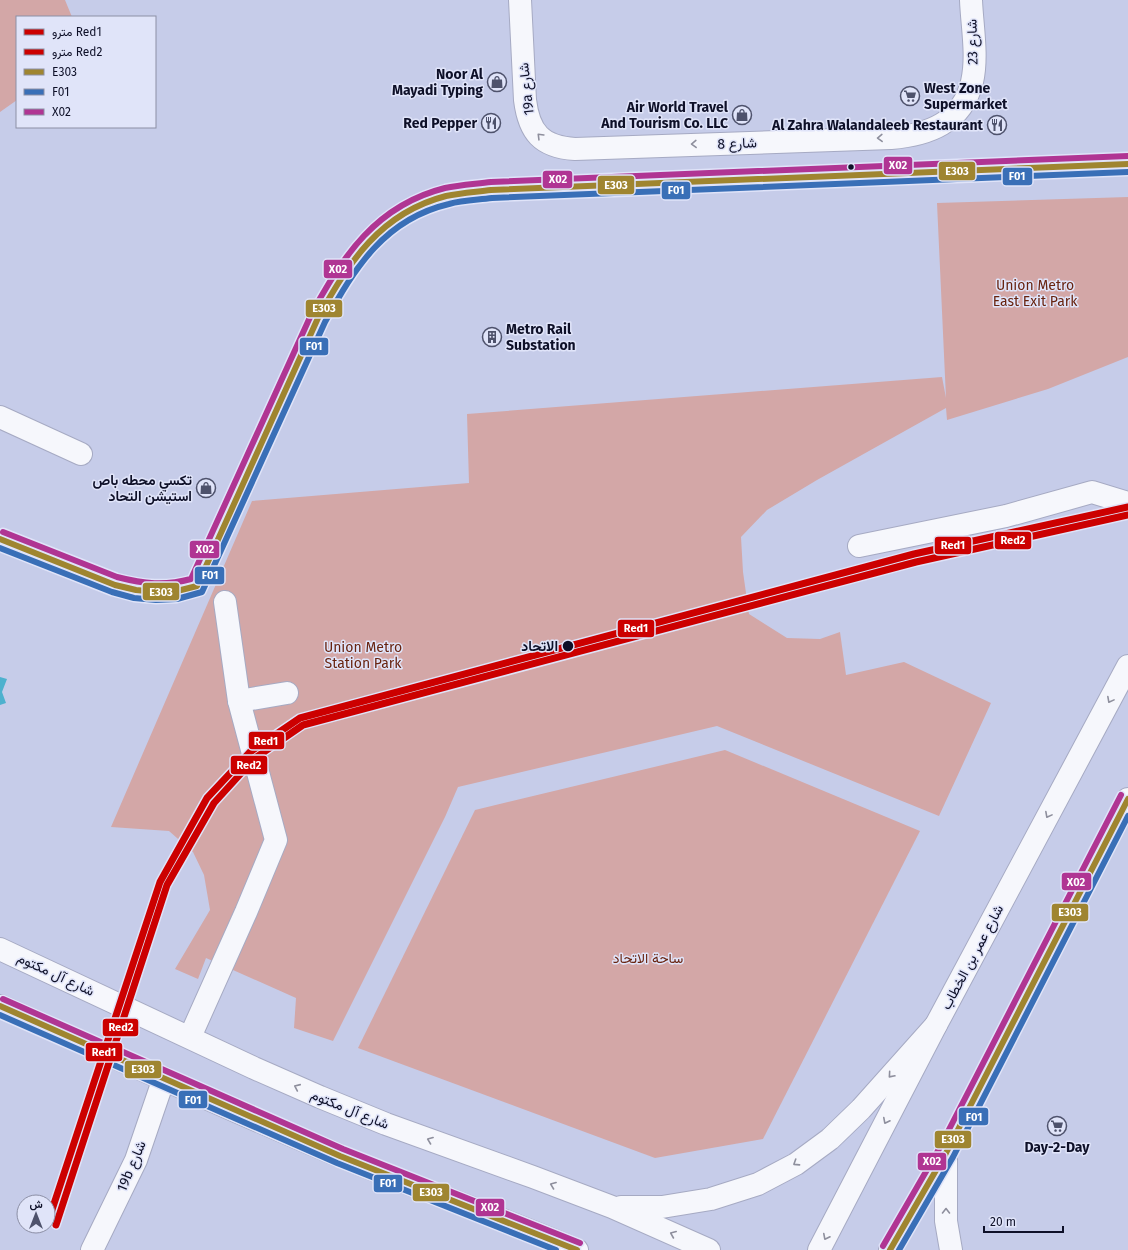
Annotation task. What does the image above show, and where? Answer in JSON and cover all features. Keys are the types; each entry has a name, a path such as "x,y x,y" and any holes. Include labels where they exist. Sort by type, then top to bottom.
{"main road":[{"name":"19a شارع","path":"520,0 525,100 531,126 539,136 549,144 562,148 575,149"},
{"name":"شارع 23","path":"945,123 962,106 972,82 974,57 971,0"},
{"name":"شارع 8","path":"575,149 891,138 910,136 928,131 945,123"},
{"path":"0,417 81,454"},
{"path":"859,546 1006,516 1092,492 1128,503"},
{"path":"190,1037 246,912 276,840 238,701 225,602"},
{"name":"شارع عمر بن الخطاب","path":"819,1250 936,1024 1128,666"},
{"path":"238,701 287,692"},
{"path":"890,1250 946,1153 1120,822 1128,799"},
{"name":"شارع آل مكتوم","path":"0,948 320,1097 371,1118 612,1207 708,1250"},
{"path":"0,1006 339,1156 577,1250"},
{"path":"612,1207 662,1207 711,1200 758,1184 796,1164 830,1139 861,1109 936,1024"},
{"name":"19b شارع","path":"92,1250 136,1160 164,1078"},
{"path":"946,1153 946,1221 951,1250"},
{"path":"519,1226 545,1250"}],"green space":[{"path":"0,0 65,0 72,16 16,16 16,101 0,112"},
{"name":"Union Metro Station Park","path":"1128,197 1128,357 1048,389 947,420 946,408 817,480 767,510 741,537 743,572 749,614 787,638 820,639 840,632 846,675 904,662 991,703 939,816 717,726 458,787 445,817 333,1041 294,1028 296,998 206,958 198,979 175,969 210,910 204,875 193,852 169,831 111,827 252,501 469,483 467,414 942,377 946,398 937,203"},
{"name":"ساحة الاتحاد","path":"725,750 920,831 763,1139 655,1158 358,1048 475,810"}],"water":[{"path":"0,677 7,679 2,692 6,703 0,705"}],"metro line":[{"name":"Red1","path":"56,1198 160,882 207,798 250,752 300,718 914,554 1128,507"},
{"name":"Red2","path":"56,1225 167,885 214,803 255,758 303,725 916,562 1128,515"}],"transit line":[{"name":"X02","path":"3,532 117,577 154,583 172,583 191,579 311,315 335,273 349,253 381,220 400,207 421,196 445,188 491,182 1128,156"},
{"name":"E303","path":"0,539 115,585 136,590 157,592 177,591 197,586 318,318 342,278 369,242 385,227 403,214 423,204 446,196 491,190 1128,164"},
{"name":"F01","path":"0,548 112,592 134,598 156,600 177,599 202,592 325,322 336,302 348,282 374,248 390,233 407,221 427,211 454,203 492,198 1128,172"},
{"name":"X02","path":"883,1246 939,1149 1121,795"},
{"name":"E303","path":"890,1250 946,1153 1128,799"},
{"name":"F01","path":"899,1250 953,1157 1128,816"},
{"name":"X02","path":"3,999 343,1149 580,1243"},
{"name":"E303","path":"0,1006 340,1156 577,1250"},
{"name":"F01","path":"0,1015 337,1163 556,1250"}],"place":[{"name":"Noor Al Mayadi Typing","path":"497,82"},
{"name":"West Zone Supermarket","path":"910,96"},
{"name":"Air World Travel And Tourism Co. LLC","path":"742,115"},
{"name":"Red Pepper","path":"491,123"},
{"name":"Al Zahra Walandaleeb Restaurant","path":"997,125"},
{"name":"Metro Rail Substation","path":"492,337"},
{"name":"تكسي محطه باص استيشن التحاد","path":"206,488"},
{"name":"الاتحاد","path":"568,646"},
{"name":"Day-2-Day","path":"1057,1126"}],"park label":[{"name":"Union Metro East Exit Park","path":"1035,294"}]}
